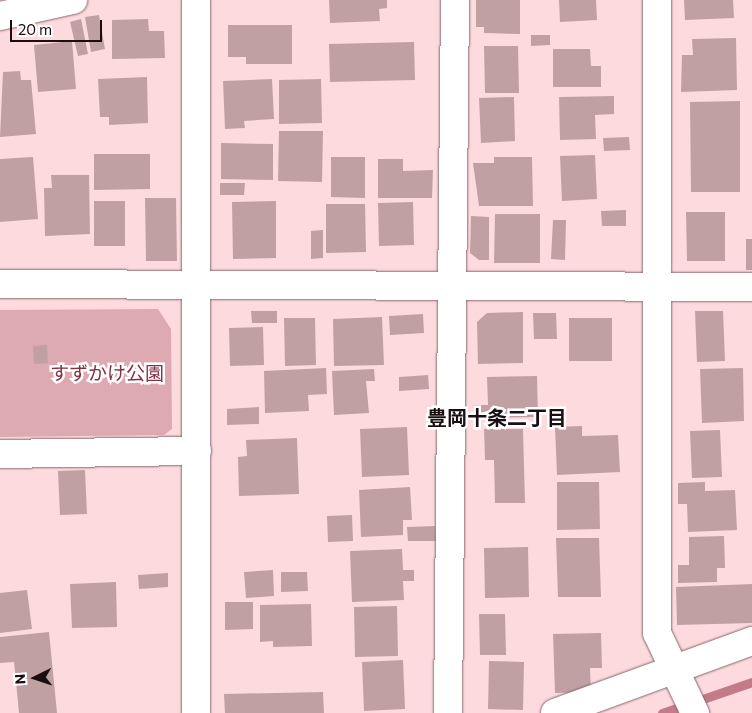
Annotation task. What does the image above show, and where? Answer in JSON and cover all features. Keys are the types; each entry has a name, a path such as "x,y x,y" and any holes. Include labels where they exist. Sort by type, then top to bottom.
{"street":[{"path":"0,16 73,0"},
{"path":"196,0 196,713"},
{"path":"448,713 455,0"},
{"path":"657,0 657,633 696,713"},
{"path":"0,284 197,283 752,287"},
{"path":"0,454 197,451"},
{"path":"555,713 678,675 752,641"}],"green space":[{"name":"すずかけ公園","path":"158,309 171,329 172,429 164,435 0,437 0,310"}],"building":[{"path":"329,0 387,0 387,8 379,9 380,21 330,23"},
{"path":"476,0 520,0 520,34 484,33 484,27 476,27"},
{"path":"559,0 596,0 597,20 560,22"},
{"path":"684,0 733,0 734,18 685,20"},
{"path":"99,15 105,49 91,52 85,17"},
{"path":"81,19 88,54 78,56 70,22"},
{"path":"148,19 149,31 164,31 165,58 112,59 112,20"},
{"path":"228,25 292,25 292,64 246,64 246,57 228,57"},
{"path":"531,35 550,35 550,45 531,46"},
{"path":"736,38 737,90 681,92 682,55 693,55 692,39"},
{"path":"72,41 76,89 38,92 34,45"},
{"path":"414,42 415,80 330,82 329,44"},
{"path":"484,46 518,46 519,93 485,93"},
{"path":"553,49 590,49 591,66 601,66 601,87 553,87"},
{"path":"20,71 21,80 31,80 36,134 0,137 3,72"},
{"path":"147,77 148,123 109,125 109,117 100,117 98,79"},
{"path":"272,79 274,119 244,121 245,128 225,129 223,81"},
{"path":"321,79 322,123 279,124 279,80"},
{"path":"614,96 614,114 595,115 596,139 560,140 559,97"},
{"path":"514,97 515,141 481,143 479,98"},
{"path":"740,101 740,192 691,192 690,102"},
{"path":"279,131 323,131 322,182 278,181"},
{"path":"629,137 630,150 604,151 603,138"},
{"path":"221,143 273,144 273,180 221,179"},
{"path":"94,154 150,154 150,189 94,190"},
{"path":"595,155 597,199 562,201 560,156"},
{"path":"33,157 38,219 0,222 0,159"},
{"path":"331,157 365,157 365,198 331,197"},
{"path":"494,157 532,157 533,206 479,206 473,163 494,163"},
{"path":"378,159 403,159 403,171 433,170 432,198 378,198"},
{"path":"51,175 89,175 90,234 45,236 44,188 52,188"},
{"path":"220,183 245,183 244,195 220,195"},
{"path":"145,198 176,198 177,261 146,261"},
{"path":"94,201 125,201 125,246 94,246"},
{"path":"276,201 276,258 233,259 232,202"},
{"path":"413,202 414,245 379,246 378,203"},
{"path":"326,204 365,204 366,252 326,253"},
{"path":"626,210 626,226 602,226 601,211"},
{"path":"686,212 725,212 725,261 687,261"},
{"path":"495,214 540,214 540,263 494,263"},
{"path":"471,216 489,217 489,260 479,260 470,253"},
{"path":"553,220 566,220 565,260 551,259"},
{"path":"323,230 323,258 311,259 311,231"},
{"path":"746,239 752,239 752,270 746,270"},
{"path":"251,311 277,311 277,323 252,323"},
{"path":"695,311 723,311 725,361 697,362"},
{"path":"523,312 523,363 478,364 477,322 487,313"},
{"path":"533,313 556,313 557,339 534,339"},
{"path":"423,314 424,333 390,335 389,316"},
{"path":"382,317 384,365 334,366 333,319"},
{"path":"284,318 315,318 316,365 285,366"},
{"path":"569,318 612,318 612,361 569,361"},
{"path":"263,327 264,365 230,366 229,328"},
{"path":"47,345 48,363 34,364 33,346"},
{"path":"326,368 327,394 308,395 309,411 265,413 264,371"},
{"path":"743,368 744,421 702,423 700,369"},
{"path":"374,369 375,381 366,381 369,413 334,415 332,371"},
{"path":"428,375 429,389 399,391 399,377"},
{"path":"537,376 538,417 474,418 473,405 488,405 487,377"},
{"path":"259,407 259,424 227,425 227,409"},
{"path":"582,426 582,436 618,435 620,472 557,475 555,427"},
{"path":"407,427 409,475 362,477 360,429"},
{"path":"484,429 523,429 525,503 495,503 494,460 485,460"},
{"path":"720,430 722,477 692,478 690,431"},
{"path":"297,438 299,494 239,496 238,457 247,456 246,440"},
{"path":"85,470 87,514 60,515 58,471"},
{"path":"557,482 599,482 600,529 557,530"},
{"path":"705,482 705,491 735,490 737,530 688,532 687,504 678,504 678,483"},
{"path":"410,487 412,520 403,520 403,535 361,537 359,490"},
{"path":"352,515 353,541 328,542 327,516"},
{"path":"435,526 436,541 408,541 407,527"},
{"path":"724,536 725,568 717,568 717,582 678,583 678,565 689,565 689,537"},
{"path":"556,538 599,538 601,597 558,597"},
{"path":"528,547 529,597 485,598 484,548"},
{"path":"402,549 403,570 414,570 414,581 403,581 404,600 352,602 350,551"},
{"path":"273,570 274,596 246,598 244,572"},
{"path":"281,572 307,572 308,591 281,592"},
{"path":"168,573 168,587 139,589 138,575"},
{"path":"116,582 117,627 72,628 70,584"},
{"path":"752,584 752,623 677,625 676,587"},
{"path":"27,590 32,629 0,633 0,593"},
{"path":"225,602 253,602 253,629 225,630"},
{"path":"311,604 312,646 273,647 273,641 260,642 260,605"},
{"path":"397,606 398,656 355,657 354,607"},
{"path":"479,614 505,614 506,655 480,655"},
{"path":"49,632 57,713 19,713 14,662 0,663 0,637"},
{"path":"601,633 602,668 590,668 591,692 555,693 553,634"},
{"path":"403,660 405,709 364,711 362,662"},
{"path":"489,661 524,662 523,710 488,709"},
{"path":"323,692 324,713 225,713 224,694"}],"waterway":[{"path":"662,713 752,682"}],"district":[{"name":"豊岡十条二丁目","path":"497,417"}]}
